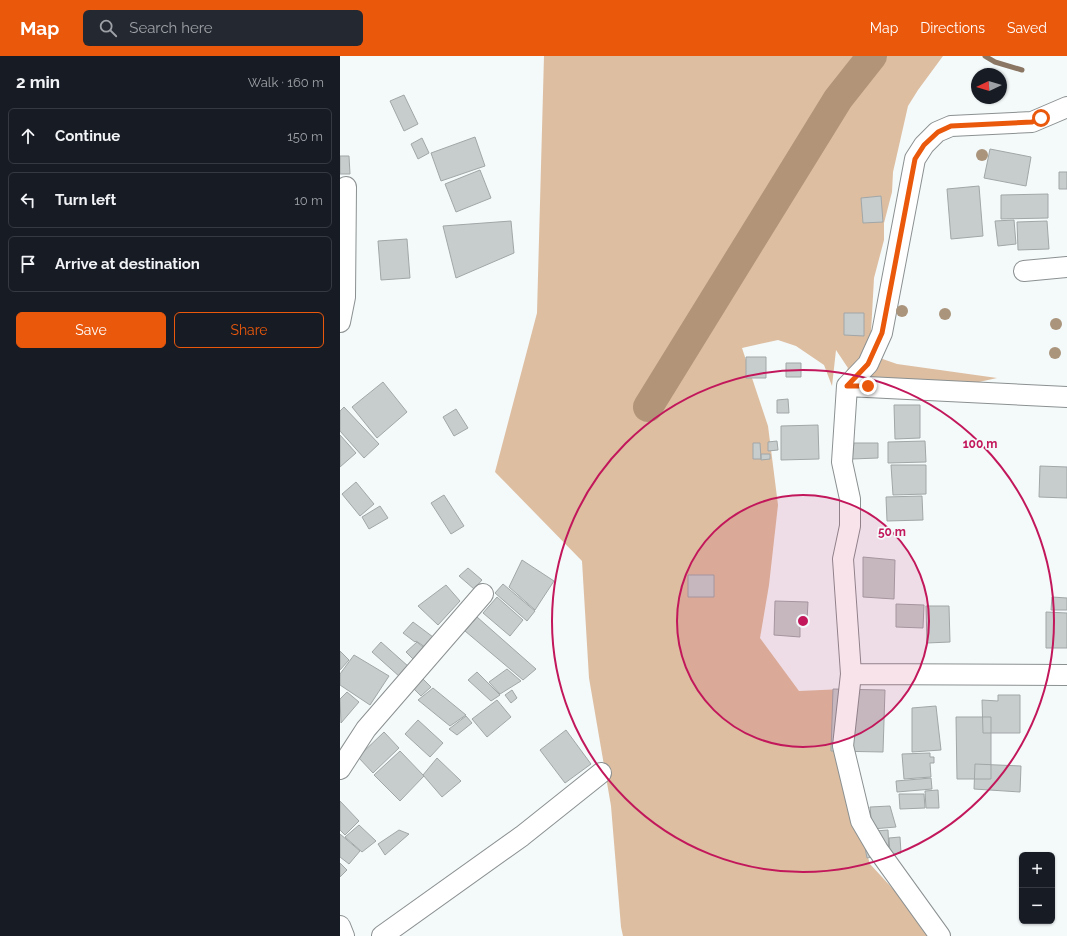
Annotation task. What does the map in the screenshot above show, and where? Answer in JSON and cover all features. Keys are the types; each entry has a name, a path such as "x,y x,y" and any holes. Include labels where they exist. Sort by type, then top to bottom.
{"street":[{"path":"940,936 878,850 861,821 842,746 851,674 843,559 850,526 850,499 842,462 847,386 868,364 882,333 915,159 924,145 938,132 951,126 1032,122 1067,107"},
{"path":"340,322 345,297 346,187"},
{"path":"1024,272 1067,267"},
{"path":"847,386 1067,397"},
{"path":"340,768 366,728 482,594"},
{"path":"851,674 1067,675"},
{"path":"382,936 522,836 601,773"},
{"path":"340,926 344,936"}],"shaded area":[{"path":"544,56 943,56 908,106 893,172 892,192 884,223 884,240 874,278 870,350 874,356 897,364 997,378 965,385 843,377 848,368 836,350 832,386 824,365 796,346 778,340 742,348 768,426 778,505 769,585 760,638 799,691 844,689 847,789 870,864 934,936 623,936 611,806 589,678 582,561 495,472 537,313"}],"building":[{"path":"404,95 418,124 404,131 390,101"},
{"path":"475,137 485,166 441,181 431,153"},
{"path":"422,138 429,153 418,159 411,144"},
{"path":"990,149 1031,157 1026,186 984,178"},
{"path":"340,156 349,156 350,174 340,174"},
{"path":"480,170 491,198 456,212 445,184"},
{"path":"1059,172 1067,172 1067,189 1059,189"},
{"path":"979,186 983,236 951,239 947,189"},
{"path":"1048,194 1048,218 1001,219 1001,195"},
{"path":"881,196 883,222 863,223 861,198"},
{"path":"1014,220 1016,244 998,246 995,221"},
{"path":"511,221 514,253 456,278 443,226"},
{"path":"1047,221 1049,249 1018,250 1017,222"},
{"path":"407,239 410,278 381,280 378,241"},
{"path":"844,313 864,313 864,336 844,335"},
{"path":"746,357 766,357 766,378 746,378"},
{"path":"786,363 801,363 801,377 786,377"},
{"path":"383,382 407,412 377,438 352,407"},
{"path":"788,399 789,413 777,413 777,400"},
{"path":"894,405 920,405 920,438 895,439"},
{"path":"344,407 379,444 364,458 340,431 340,411"},
{"path":"456,409 468,428 454,436 443,417"},
{"path":"818,425 819,459 781,460 781,426"},
{"path":"340,435 356,453 340,467"},
{"path":"777,441 778,450 768,451 768,442"},
{"path":"925,441 926,462 888,463 888,442"},
{"path":"753,443 760,443 761,459 753,459"},
{"path":"854,443 878,443 878,458 852,459"},
{"path":"761,454 770,454 770,459 761,460"},
{"path":"891,465 926,465 926,494 893,495"},
{"path":"1040,466 1067,467 1067,498 1039,497"},
{"path":"356,482 374,504 360,516 342,494"},
{"path":"444,495 464,526 451,534 431,503"},
{"path":"922,496 923,520 887,521 886,497"},
{"path":"380,506 388,518 369,529 362,517"},
{"path":"863,557 895,560 894,599 863,597"},
{"path":"522,560 554,581 535,610 509,587"},
{"path":"468,568 482,580 474,589 459,576"},
{"path":"688,575 714,575 714,597 688,597"},
{"path":"503,584 535,611 527,621 495,593"},
{"path":"446,585 460,601 438,625 418,606"},
{"path":"497,597 523,620 510,636 483,613"},
{"path":"1052,597 1067,598 1067,610 1051,610"},
{"path":"775,601 808,602 807,621 800,622 800,637 774,635"},
{"path":"896,604 924,605 923,628 896,627"},
{"path":"926,606 949,606 950,642 927,643"},
{"path":"1046,612 1067,613 1067,648 1046,648"},
{"path":"477,617 536,669 523,680 465,631"},
{"path":"413,622 433,637 425,647 403,633"},
{"path":"381,642 409,667 400,677 372,652"},
{"path":"417,642 424,648 413,659 406,652"},
{"path":"340,651 349,660 340,670"},
{"path":"354,655 389,676 370,705 340,685 340,674"},
{"path":"507,669 521,681 500,694 489,682"},
{"path":"477,672 500,695 491,701 468,680"},
{"path":"422,678 431,687 421,696 413,688"},
{"path":"433,688 466,715 450,726 418,700"},
{"path":"833,689 885,690 883,752 831,751"},
{"path":"512,690 517,698 511,703 505,695"},
{"path":"347,692 359,702 341,723 340,699"},
{"path":"998,695 1020,695 1020,733 983,733 982,700 998,701"},
{"path":"497,700 511,717 487,737 472,719"},
{"path":"936,706 941,750 912,752 912,708"},
{"path":"466,716 472,723 457,735 449,729"},
{"path":"956,717 991,717 991,779 957,779"},
{"path":"418,720 443,743 430,757 405,734"},
{"path":"566,730 591,764 565,783 540,750"},
{"path":"384,732 399,748 373,773 358,757"},
{"path":"400,751 424,776 400,801 374,775"},
{"path":"930,753 930,757 934,757 934,763 930,763 931,777 904,779 902,754"},
{"path":"437,758 461,781 442,797 423,775"},
{"path":"975,764 1021,766 1020,792 974,789"},
{"path":"931,778 932,789 897,792 896,781"},
{"path":"938,790 939,808 926,808 925,791"},
{"path":"899,794 924,794 925,808 900,809"},
{"path":"340,801 359,821 345,835 340,830"},
{"path":"890,806 896,827 872,829 870,807"},
{"path":"359,825 376,841 362,852 345,837"},
{"path":"399,830 409,834 385,855 378,844"},
{"path":"888,830 889,854 867,858 862,832"},
{"path":"340,834 360,851 349,864 340,857"},
{"path":"900,837 901,853 890,854 889,838"},
{"path":"340,863 347,870 340,877"}],"waterway":[{"path":"648,407 838,99 872,56"},
{"path":"985,56 995,62 1022,70"}],"route":[{"path":"868,386 847,386 868,364 882,333 915,159 924,145 938,132 951,126 1032,122 1041,118"}]}
